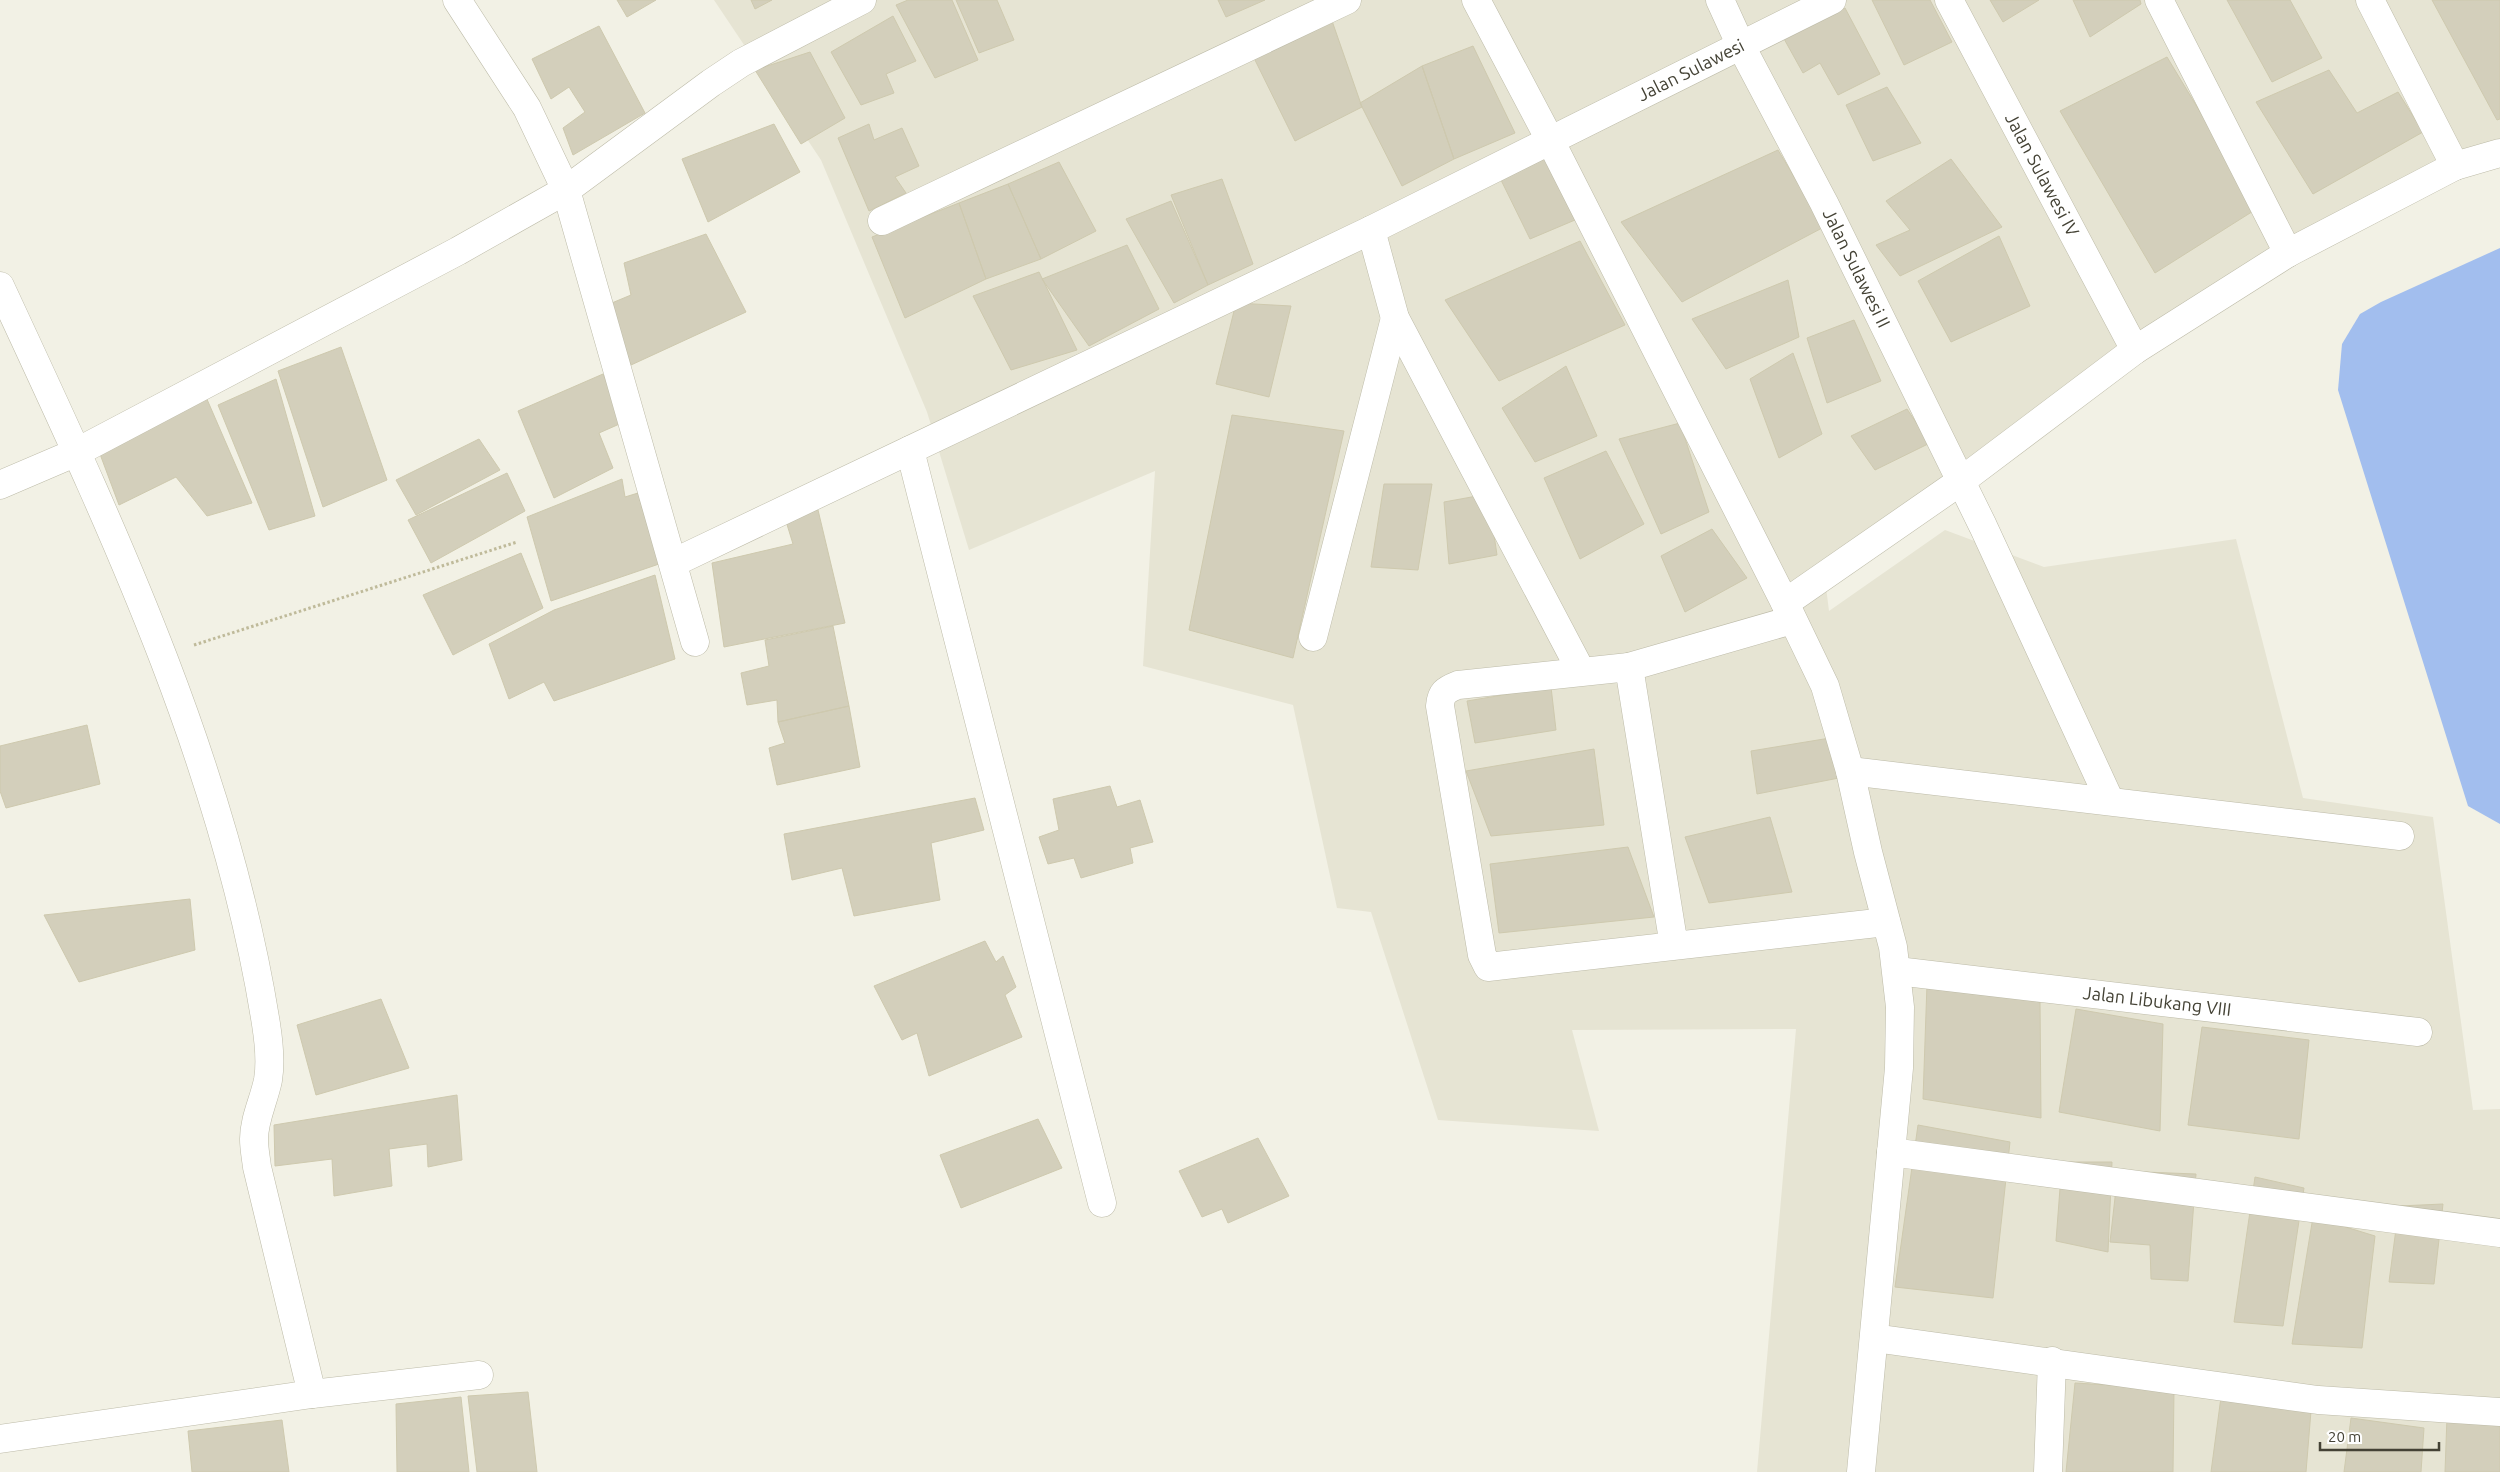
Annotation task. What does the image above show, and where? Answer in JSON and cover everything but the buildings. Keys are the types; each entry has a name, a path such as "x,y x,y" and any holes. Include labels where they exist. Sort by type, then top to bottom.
{"street":[{"path":"457,0 527,108 566,190 695,642"},
{"path":"0,485 77,452 458,252 566,190 741,63 862,0"},
{"path":"882,221 1347,0"},
{"path":"1476,0 1550,140 1789,612 1824,686 1850,771 1897,971 1900,1006 1898,1068 1891,1152 1861,1472"},
{"name":"Jalan Sulawesi II","path":"1720,0 1741,46 1824,203 1984,526 2110,801"},
{"name":"Jalan Sulawesi","path":"673,563 1371,230 1832,0"},
{"name":"Jalan Sulawesi IV","path":"1949,0 2135,350"},
{"path":"2159,0 2288,253"},
{"path":"2370,0 2455,166"},
{"path":"1886,922 1494,967 1485,965 1440,706 1441,695 1447,689 1458,685 1629,667 1789,612 1964,488 2135,350 2288,253 2455,166 2500,153"},
{"path":"1371,230 1395,318 1581,671"},
{"path":"0,286 77,452 162,655 211,789 252,947 270,1058 268,1080 256,1124 254,1140 257,1167 312,1394"},
{"path":"1313,636 1395,318"},
{"path":"910,450 1102,1203"},
{"path":"1629,667 1674,946"},
{"path":"1850,771 2400,836"},
{"name":"Jalan Libukang VIII","path":"1897,971 2418,1032"},
{"path":"1891,1152 2500,1233"},
{"path":"1874,1338 2052,1361 2318,1400 2500,1412"},
{"path":"2048,1472 2052,1361"},
{"path":"0,1439 312,1394 479,1375"}],"path":[{"path":"162,655 517,542"}],"shaded area":[{"path":"714,0 2500,0 2500,150 2351,216 1823,563 1829,611 1945,530 2044,567 2236,539 2303,798 2433,817 2473,1110 2500,1109 2500,1472 1757,1472 1796,1029 1572,1030 1599,1131 1438,1120 1371,912 1337,908 1293,705 1143,666 1155,471 969,550 927,412 821,160"}],"water":[{"path":"2500,248 2500,824 2468,806 2338,390 2342,344 2360,314 2381,302"}]}
